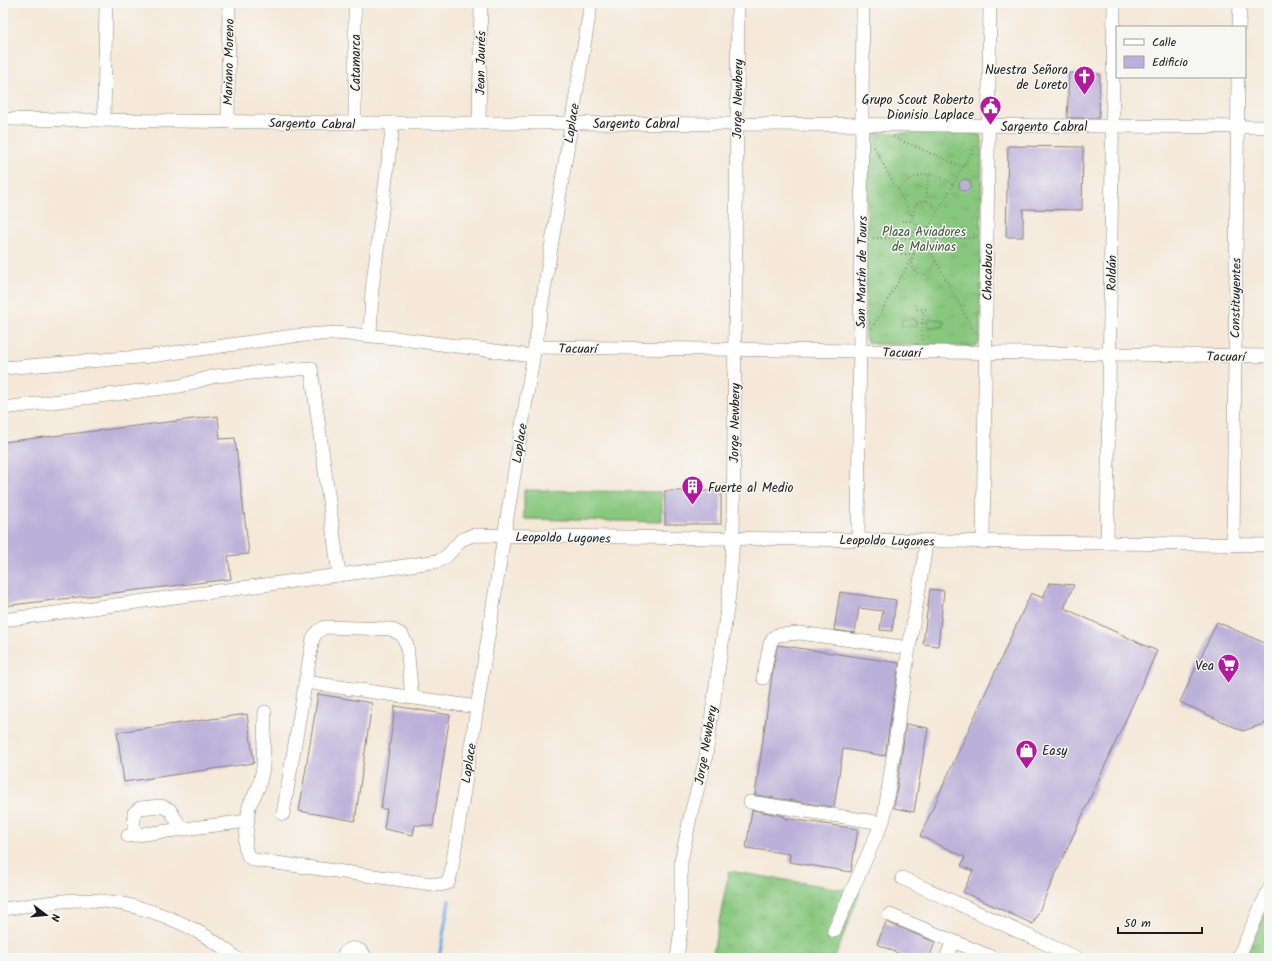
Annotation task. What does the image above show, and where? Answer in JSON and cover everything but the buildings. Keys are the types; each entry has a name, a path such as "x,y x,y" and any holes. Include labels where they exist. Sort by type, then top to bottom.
{"street":[{"path":"104,119 106,3"},
{"name":"Mariano Moreno","path":"228,122 229,3"},
{"name":"Catamarca","path":"355,123 356,3"},
{"name":"Jean Jaurés","path":"479,123 481,3"},
{"name":"Laplace","path":"248,821 245,846 248,856 254,860 440,885 448,883 451,873 504,536 591,3"},
{"name":"Jorge Newbery","path":"677,958 681,928 682,862 691,813 705,762 729,595 733,539 738,3"},
{"name":"San Martín de Tours","path":"858,540 863,3"},
{"name":"Chacabuco","path":"984,541 990,3"},
{"name":"Roldán","path":"1107,543 1114,3"},
{"path":"1239,26 1240,3"},
{"name":"Constituyentes","path":"1233,544 1238,78"},
{"name":"Sargento Cabral","path":"3,119 355,123 862,124 1269,127"},
{"path":"370,335 372,290 393,123"},
{"name":"Tacuarí","path":"3,368 150,356 293,336 336,333 370,335 534,352 735,350 1269,356"},
{"path":"3,408 180,386 215,376 311,368 339,575"},
{"name":"Leopoldo Lugones","path":"3,620 438,561 447,556 461,540 473,535 1269,545"},
{"path":"834,931 884,818 926,541"},
{"path":"283,814 313,638 318,631 325,627 391,629 402,635 407,645 412,698"},
{"path":"763,678 770,644 773,638 777,635 800,633 909,648"},
{"path":"305,682 477,707"},
{"path":"182,829 170,810 161,806 140,808 134,813 131,835 182,829 248,821 249,806 259,786 263,768 265,712"},
{"path":"750,802 882,823"},
{"path":"902,878 1077,958"},
{"path":"1238,958 1269,889"},
{"path":"3,909 53,902 81,900 103,901 135,907 164,916 198,931 236,958"},
{"path":"890,915 994,958"},
{"path":"946,958 953,941"},
{"path":"342,958 347,950 355,948 362,951 366,958"}],"path":[{"path":"891,137 963,167"},
{"path":"929,227 977,143"},
{"path":"873,144 918,228"},
{"path":"898,189 910,179 929,174 943,178 953,185"},
{"path":"926,201 929,174"},
{"path":"913,217 913,209 920,201 931,202 934,205 936,215"},
{"path":"902,221 915,221"},
{"path":"922,226 929,227 935,233 935,244 930,250 924,251 917,249 912,238 913,232 922,226"},
{"path":"861,238 912,238"},
{"path":"936,238 987,238"},
{"path":"871,330 917,249"},
{"path":"930,250 975,333"},
{"path":"901,254 914,254"},
{"path":"912,258 911,262 913,269 919,274 926,274 932,270 935,259"},
{"path":"917,309 929,309"},
{"path":"922,309 922,352"},
{"path":"917,323 928,323"}],"green space":[{"name":"Plaza Aviadores de Malvinas","path":"974,133 980,135 982,140 980,337 978,345 971,347 874,344 867,342 865,338 868,139 870,134"},
{"path":"902,319 916,319 916,326 901,326"},
{"path":"929,319 944,320 943,327 928,327"},
{"path":"524,490 662,492 662,522 524,519"},
{"path":"729,871 860,892 835,958 712,958"},
{"path":"1269,904 1269,958 1245,958"}],"waterway":[{"path":"439,958 449,901"}],"place":[{"name":"Nuestra Señora de Loreto","path":"1084,96"},
{"name":"Grupo Scout Roberto Dionisio Laplace","path":"990,126"},
{"name":"Fuerte al Medio","path":"693,506"},
{"name":"Vea","path":"1229,684"},
{"name":"Easy","path":"1027,770"}]}
